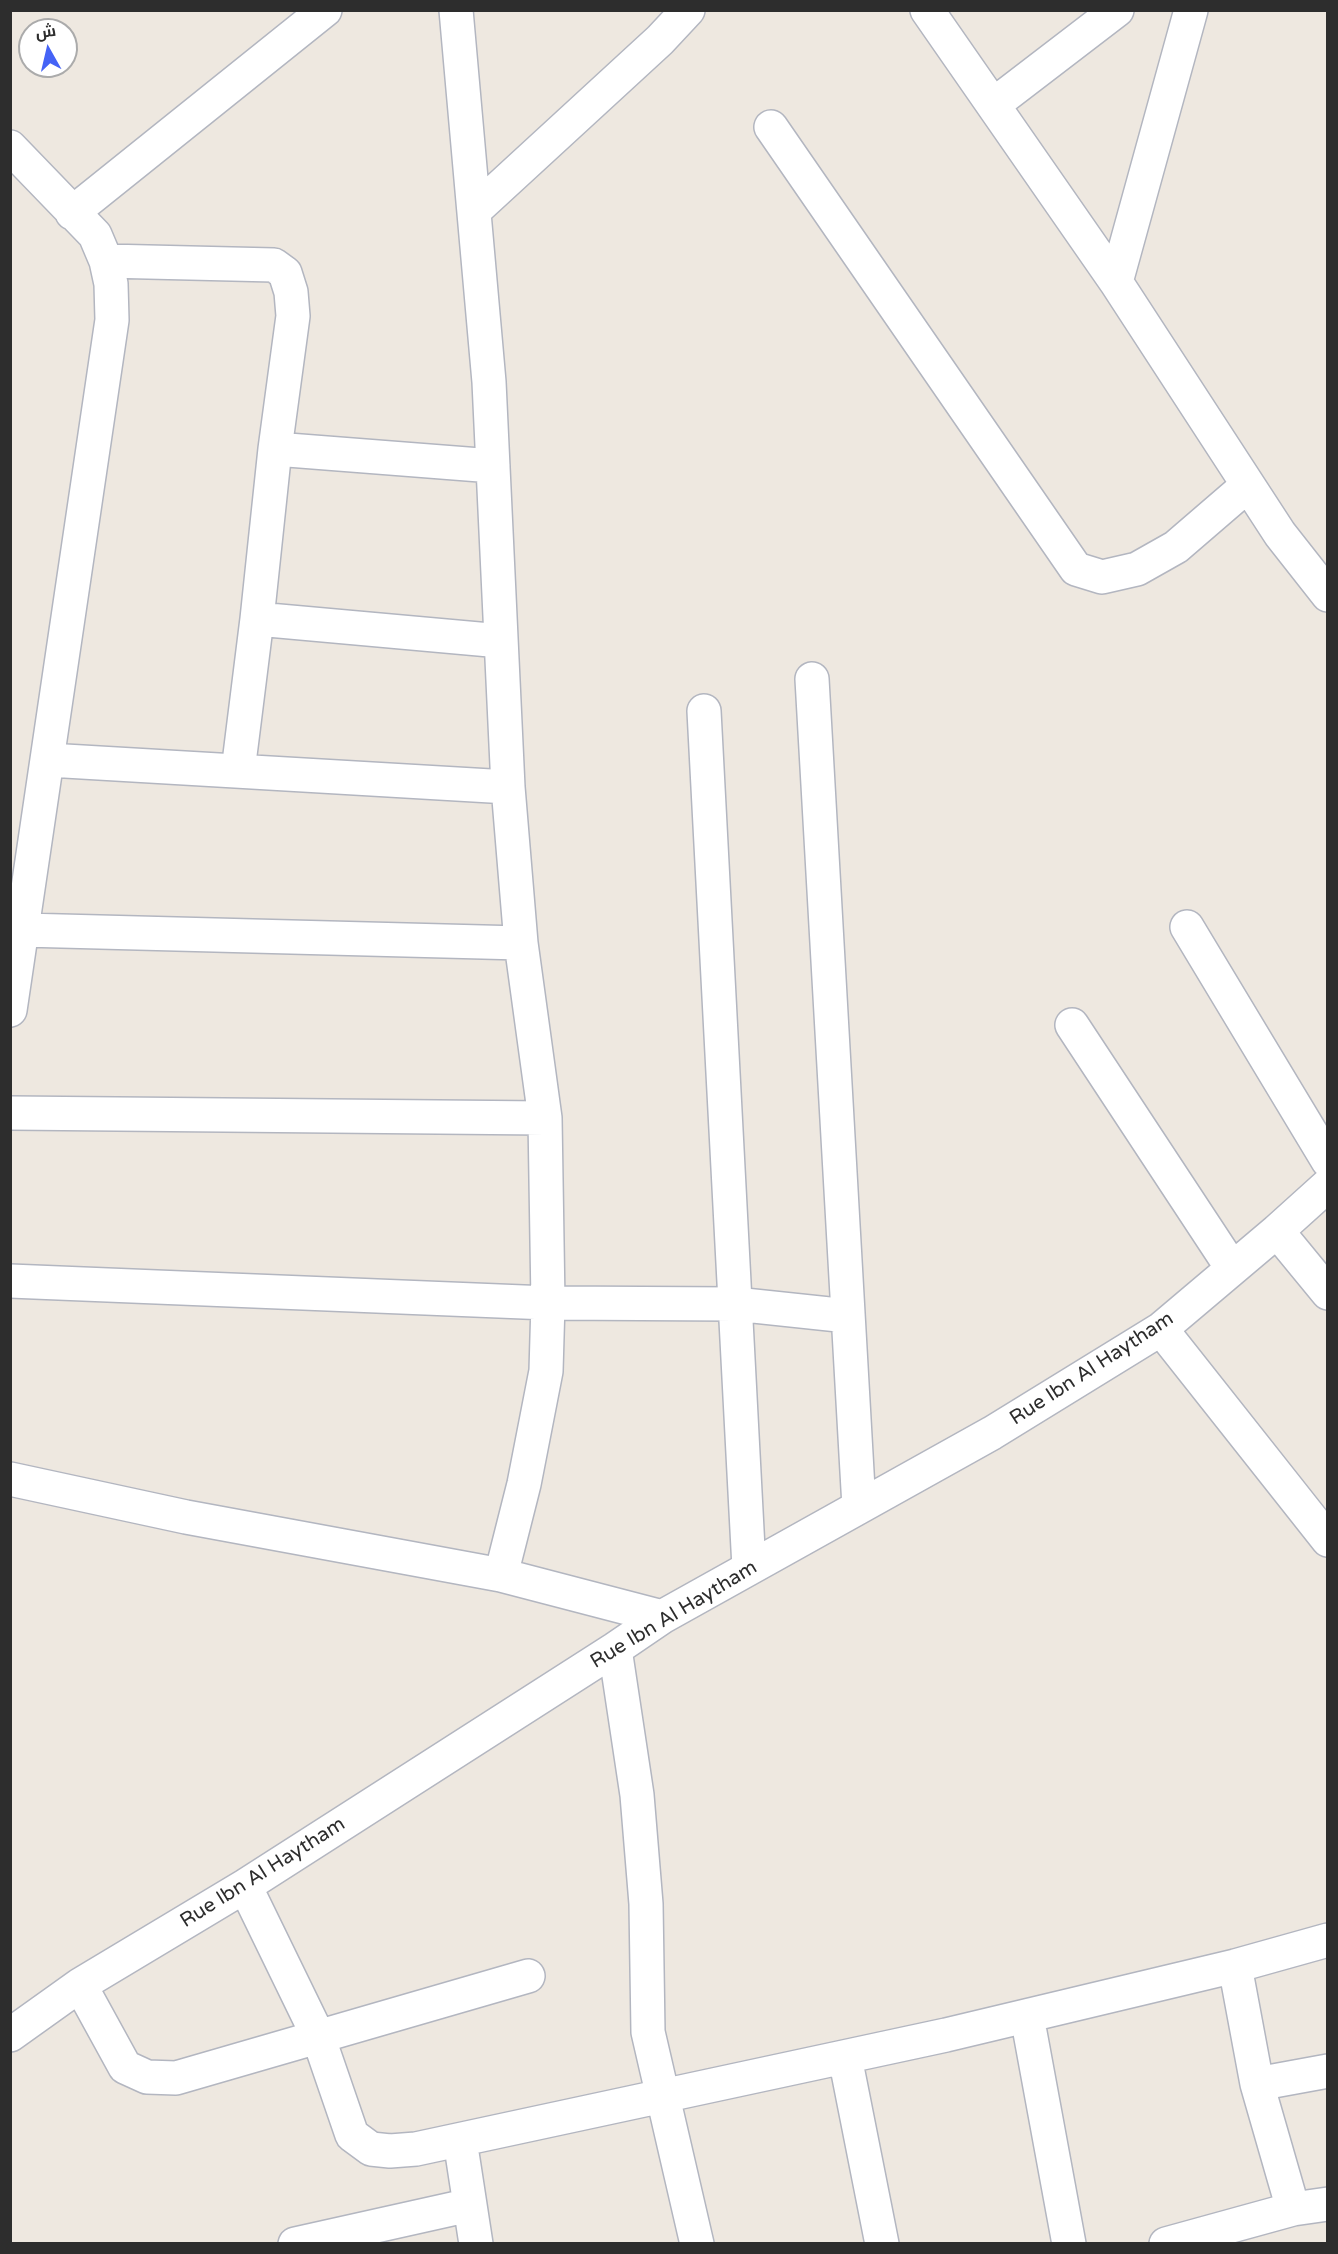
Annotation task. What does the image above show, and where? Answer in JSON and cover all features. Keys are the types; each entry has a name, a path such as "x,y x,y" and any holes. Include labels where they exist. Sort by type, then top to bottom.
{"street":[{"path":"72,213 325,10"},
{"path":"456,10 489,382 508,787 521,943 545,1118 548,1303 546,1371 524,1484 501,1575"},
{"path":"474,212 660,40 688,10"},
{"path":"927,10 1116,282 1280,534 1328,595"},
{"path":"993,105 1117,10"},
{"path":"1116,282 1191,10"},
{"path":"771,127 1076,569 1102,577 1137,569 1176,547 1248,485"},
{"path":"10,147 95,235 106,261 111,284 112,320 10,1010"},
{"path":"106,261 273,265 285,273 291,292 293,316 275,449 238,771"},
{"path":"275,449 493,466"},
{"path":"257,619 501,640"},
{"path":"812,679 860,1506"},
{"path":"704,711 749,1568"},
{"path":"48,760 508,787"},
{"path":"1187,927 1328,1161"},
{"path":"23,930 521,943"},
{"path":"1072,1025 1232,1268"},
{"path":"10,1113 545,1118"},
{"name":"Rue Ibn Al Haytham","path":"10,2034 80,1985 246,1886 662,1617 992,1433 1161,1329 1328,1185"},
{"path":"1277,1231 1328,1293"},
{"path":"10,1281 548,1303 735,1304 848,1316"},
{"path":"1161,1329 1328,1540"},
{"path":"10,1479 186,1517 501,1575 662,1617"},
{"path":"615,1649 638,1795 646,1904 648,2032 697,2244"},
{"path":"246,1886 318,2036 352,2135 371,2149 390,2151 416,2150 845,2057 1235,1966 1328,1940"},
{"path":"1235,1966 1257,2084 1293,2208"},
{"path":"80,1985 125,2067 147,2077 176,2078 528,1976"},
{"path":"1027,2016 1069,2244"},
{"path":"845,2057 882,2244"},
{"path":"1257,2084 1328,2071"},
{"path":"460,2140 476,2244"},
{"path":"1168,2243 1293,2208 1328,2204"},
{"path":"295,2244 470,2205"}]}
